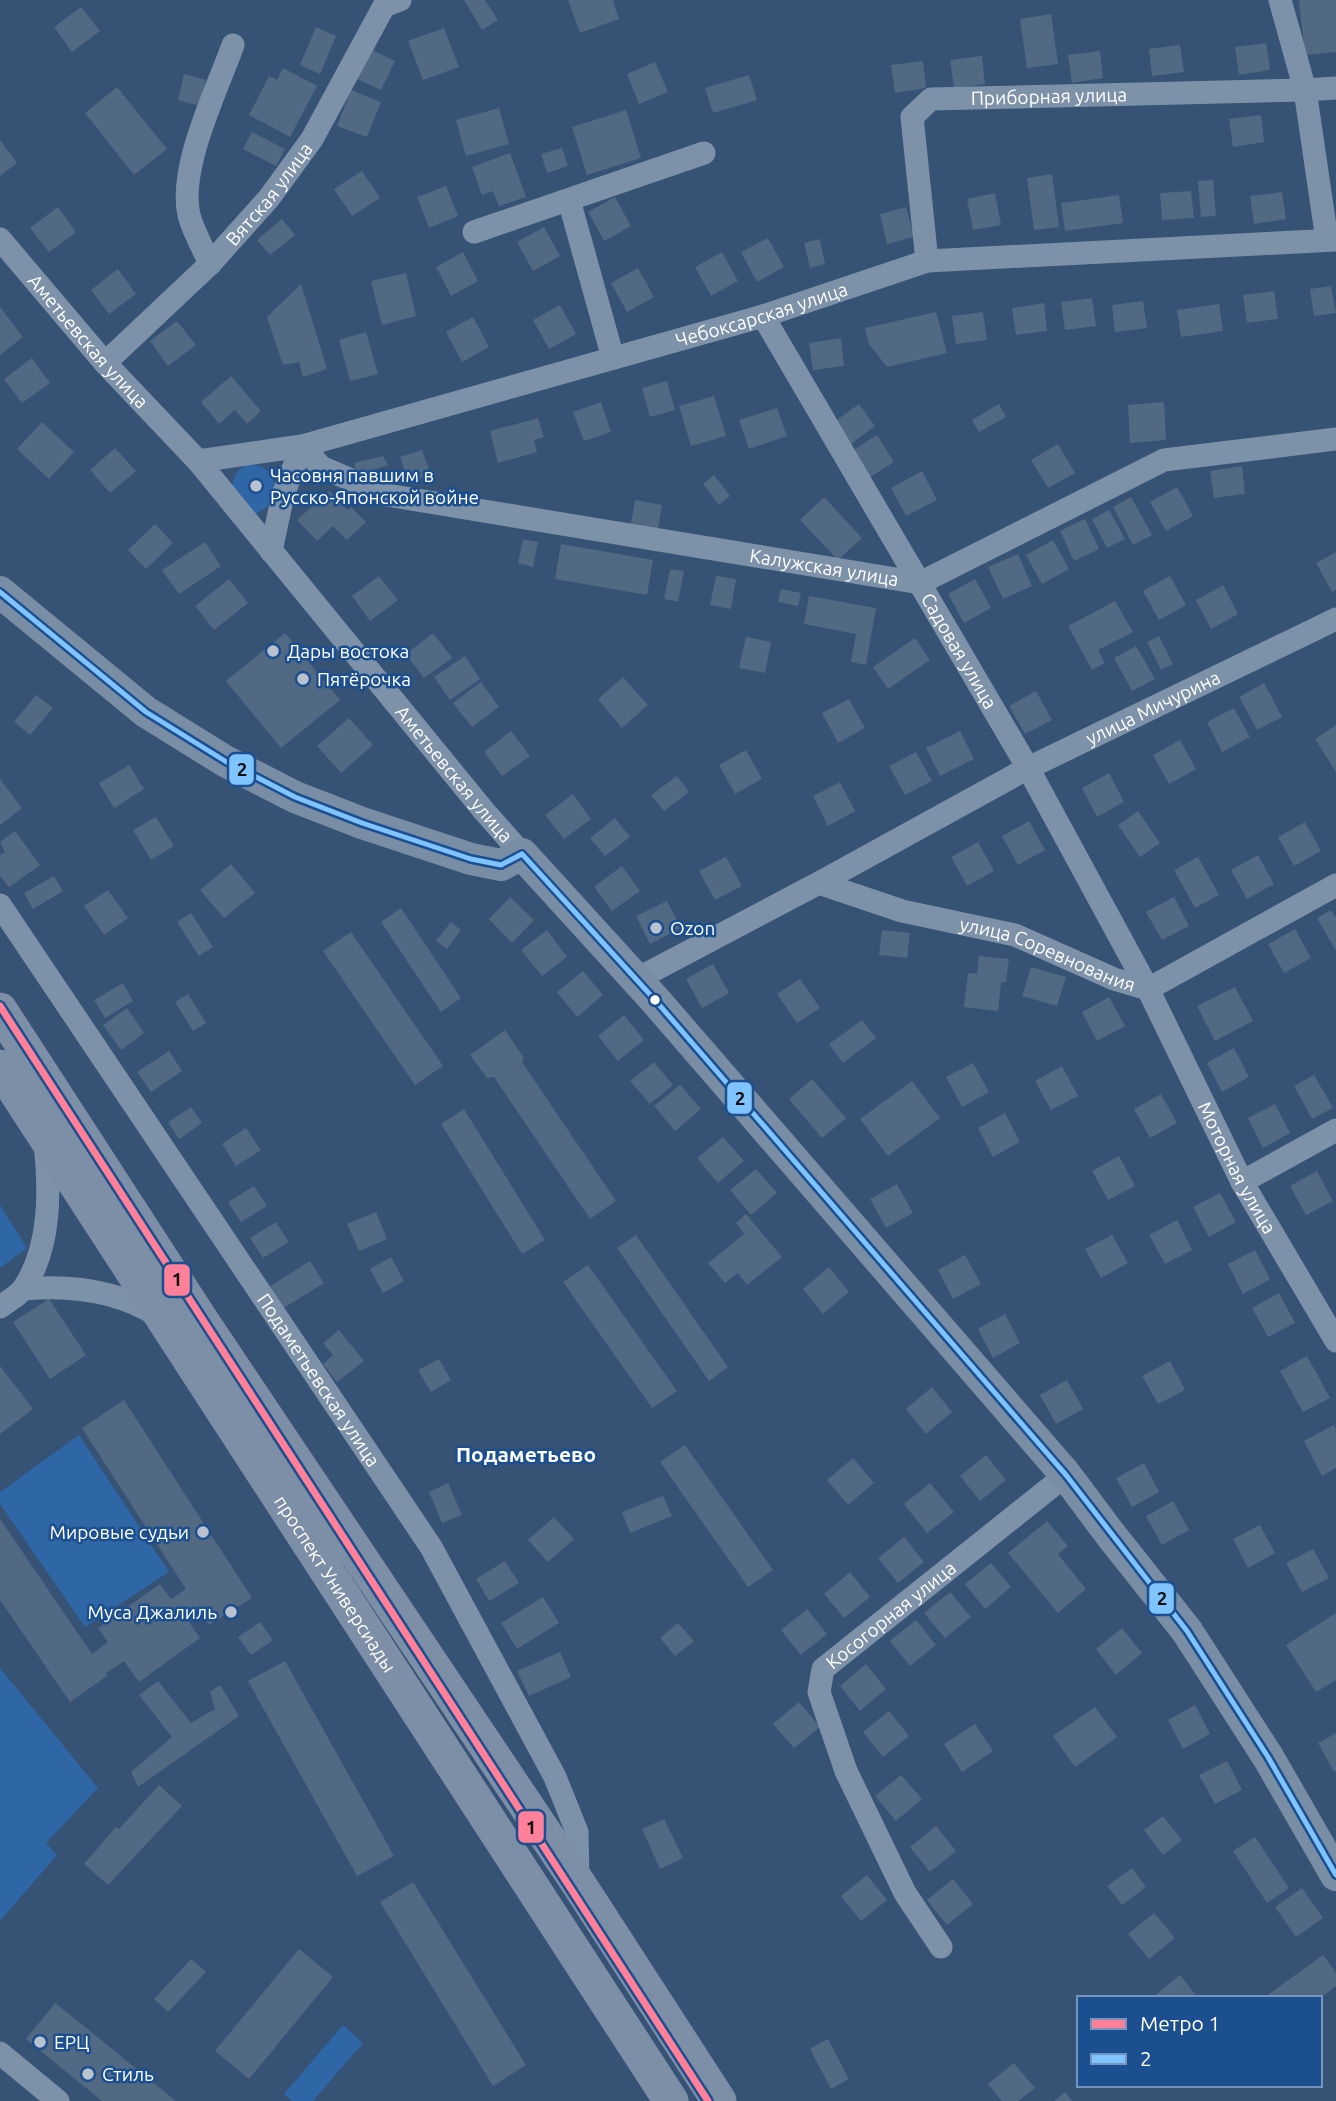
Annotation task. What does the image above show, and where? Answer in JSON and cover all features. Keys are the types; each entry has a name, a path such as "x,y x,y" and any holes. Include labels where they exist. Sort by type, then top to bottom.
{"main road":[{"name":"проспект Универсиады","path":"0,1010 198,1317 578,1883 719,2101"},
{"name":"проспект Универсиады","path":"0,1067 671,2101"}],"street":[{"name":"Вятская улица","path":"105,363 210,264 268,198 312,139 384,6 400,0"},
{"path":"1280,0 1305,90 1332,240"},
{"path":"210,264 189,215 191,160 233,45"},
{"name":"Приборная улица","path":"927,261 912,117 932,99 1336,88"},
{"path":"474,232 704,153"},
{"path":"569,200 613,358"},
{"name":"Аметьевская улица","path":"0,239 105,363 198,461 484,811 840,1210 1066,1475 1187,1631 1268,1757 1336,1875"},
{"name":"Чебоксарская улица","path":"198,461 302,446 763,316 927,261 1332,240"},
{"name":"Садовая улица","path":"763,316 1028,768 1148,989"},
{"name":"Калужская улица","path":"302,446 321,467 387,495 920,583 1164,460 1336,439"},
{"path":"271,551 283,495 302,446"},
{"path":"0,592 146,712 225,761 295,797 362,823 471,859 501,865 522,855"},
{"name":"улица Мичурина","path":"636,979 819,883 1028,768 1336,619"},
{"name":"улица Соревнования","path":"819,883 902,911 1015,935 1114,979 1148,989 1336,885"},
{"name":"Подаметьевская улица","path":"0,905 431,1547 555,1777 577,1832 578,1883"},
{"name":"Моторная улица","path":"1148,989 1242,1182 1336,1341"},
{"path":"1242,1182 1336,1130"},
{"path":"0,1307 24,1289 36,1265 46,1217 47,1166 44,1133"},
{"path":"24,1289 71,1287 96,1291 144,1306 162,1318"},
{"name":"Косогорная улица","path":"941,1947 905,1893 846,1771 819,1692 823,1669 1066,1475"},
{"path":"0,2053 58,2101"}],"shaded area":[{"path":"250,464 269,472 275,488 268,505 252,514 232,492 236,474"},
{"path":"0,1205 27,1248 0,1268"},
{"path":"79,1435 169,1572 85,1627 0,1504 0,1492"},
{"path":"0,1668 98,1788 46,1843 57,1855 0,1921"},
{"path":"343,2025 363,2043 313,2101 292,2101 284,2094"}],"building":[{"path":"464,0 485,0 498,20 482,30"},
{"path":"568,0 613,0 619,19 580,33"},
{"path":"1299,0 1336,0 1336,52 1305,55"},
{"path":"81,7 100,31 72,52 54,27"},
{"path":"1051,14 1058,64 1027,68 1020,19"},
{"path":"316,27 336,36 320,74 300,65"},
{"path":"444,28 459,67 423,80 408,41"},
{"path":"1266,43 1270,70 1239,75 1235,47"},
{"path":"1180,45 1184,72 1152,76 1149,49"},
{"path":"364,46 395,61 381,90 351,76"},
{"path":"1100,51 1103,78 1072,83 1068,55"},
{"path":"982,56 985,84 954,88 950,60"},
{"path":"923,61 926,88 895,93 891,65"},
{"path":"655,62 668,92 639,104 627,74"},
{"path":"283,68 317,86 290,137 249,115 269,76 277,80"},
{"path":"184,74 206,80 200,106 178,100"},
{"path":"749,75 757,100 713,113 705,88"},
{"path":"117,87 167,149 134,175 85,113"},
{"path":"351,90 381,102 367,137 337,126"},
{"path":"499,108 509,144 466,156 456,120"},
{"path":"626,110 641,158 587,175 572,127"},
{"path":"1261,115 1264,142 1233,147 1229,119"},
{"path":"252,132 285,149 276,166 243,149"},
{"path":"0,140 17,163 0,176"},
{"path":"562,148 568,166 547,173 541,154"},
{"path":"510,153 526,197 499,206 493,191 482,195 472,167"},
{"path":"362,171 380,198 352,216 334,189"},
{"path":"1052,174 1059,227 1034,230 1027,178"},
{"path":"1213,180 1216,216 1201,217 1198,181"},
{"path":"446,186 458,216 429,228 417,197"},
{"path":"1191,191 1194,218 1162,220 1160,193"},
{"path":"1282,192 1286,219 1254,224 1250,196"},
{"path":"995,193 1001,225 973,230 967,199"},
{"path":"1119,195 1123,223 1065,231 1061,203"},
{"path":"615,197 631,226 604,241 588,212"},
{"path":"58,207 76,232 49,252 30,228"},
{"path":"906,207 914,237 887,244 880,214"},
{"path":"282,219 295,235 270,255 257,240"},
{"path":"544,227 560,256 533,271 517,242"},
{"path":"768,238 784,267 757,282 741,252"},
{"path":"820,239 825,264 810,268 804,243"},
{"path":"463,252 478,281 451,296 436,267"},
{"path":"722,252 738,281 711,296 695,267"},
{"path":"638,268 654,297 627,312 611,283"},
{"path":"118,269 136,294 109,314 91,290"},
{"path":"406,273 416,316 382,325 371,281"},
{"path":"301,284 327,369 303,377 299,362 283,365 267,317"},
{"path":"1331,286 1336,313 1314,316 1310,289"},
{"path":"1274,291 1278,319 1247,323 1243,295"},
{"path":"1092,298 1096,326 1065,330 1061,302"},
{"path":"1143,301 1147,328 1115,332 1112,305"},
{"path":"1044,303 1047,331 1016,335 1012,308"},
{"path":"1219,304 1223,331 1181,337 1177,310"},
{"path":"560,305 576,334 549,349 533,320"},
{"path":"0,307 23,337 0,355"},
{"path":"936,312 947,353 887,367 869,344 865,328"},
{"path":"983,312 987,340 956,344 952,316"},
{"path":"473,317 489,347 462,362 446,332"},
{"path":"177,321 196,345 168,366 150,341"},
{"path":"366,332 378,374 350,381 339,340"},
{"path":"841,338 844,366 813,370 809,343"},
{"path":"32,358 50,383 22,403 4,379"},
{"path":"231,376 261,411 247,424 235,410 219,424 201,402"},
{"path":"667,381 675,410 650,417 642,388"},
{"path":"714,396 726,436 691,446 679,406"},
{"path":"601,402 611,432 584,441 573,412"},
{"path":"1164,402 1166,440 1130,443 1128,405"},
{"path":"859,404 875,426 851,444 834,422"},
{"path":"999,404 1006,417 979,432 972,420"},
{"path":"777,408 787,436 749,449 739,420"},
{"path":"538,418 544,437 534,440 537,452 498,463 490,431"},
{"path":"42,422 74,452 49,479 17,449"},
{"path":"877,435 894,462 869,478 852,451"},
{"path":"1058,444 1075,473 1048,488 1031,460"},
{"path":"115,448 136,471 110,493 90,470"},
{"path":"422,450 431,475 409,483 400,457"},
{"path":"383,456 388,465 374,470 377,483 358,477 354,463"},
{"path":"1242,466 1245,494 1214,498 1210,471"},
{"path":"922,471 937,500 906,516 891,488"},
{"path":"714,475 730,496 719,505 703,484"},
{"name":"Часовня павшим в Русско-Японской войне","path":"256,477 264,488 256,494 248,483"},
{"path":"1177,487 1193,516 1166,531 1150,502"},
{"path":"329,491 348,510 351,507 366,522 347,540 333,526 317,541 297,520"},
{"path":"824,497 862,538 838,560 800,520"},
{"path":"1131,497 1152,535 1133,545 1113,507"},
{"path":"635,500 662,505 657,535 630,530"},
{"path":"1109,510 1125,539 1107,548 1092,519"},
{"path":"1085,519 1099,549 1074,561 1060,531"},
{"path":"155,524 173,543 146,569 128,550"},
{"path":"523,539 538,542 533,567 518,563"},
{"path":"1053,540 1069,569 1042,584 1026,555"},
{"path":"205,542 221,566 179,594 162,570"},
{"path":"561,544 653,560 647,595 555,579"},
{"path":"1336,552 1336,590 1332,592 1316,563"},
{"path":"1018,554 1032,586 1003,599 988,567"},
{"path":"670,569 684,571 678,602 664,599"},
{"path":"379,576 398,600 370,621 352,596"},
{"path":"716,576 736,579 731,609 710,605"},
{"path":"1170,576 1186,605 1159,620 1143,591"},
{"path":"229,579 248,603 214,630 195,606"},
{"path":"975,579 991,608 964,623 948,594"},
{"path":"1223,585 1238,614 1211,629 1196,600"},
{"path":"781,589 801,593 798,606 778,602"},
{"path":"809,596 876,608 866,665 851,662 856,634 804,624"},
{"path":"1115,601 1133,632 1098,650 1105,663 1092,670 1068,626"},
{"path":"285,633 340,700 281,748 226,681"},
{"path":"433,633 452,658 424,678 406,654"},
{"path":"1159,636 1173,664 1161,670 1147,642"},
{"path":"746,637 771,642 765,673 739,668"},
{"path":"915,638 930,660 888,689 873,667"},
{"path":"1136,646 1155,679 1132,691 1114,658"},
{"path":"465,656 480,679 450,700 434,677"},
{"path":"623,677 648,705 622,728 598,699"},
{"path":"481,682 499,707 472,727 453,703"},
{"path":"1264,683 1282,717 1257,730 1239,697"},
{"path":"1036,691 1052,720 1025,734 1009,706"},
{"path":"36,695 53,708 30,735 14,722"},
{"path":"849,699 865,728 838,743 822,713"},
{"path":"1234,708 1250,737 1222,752 1207,722"},
{"path":"349,718 373,745 341,773 317,746"},
{"path":"1336,725 1336,772 1315,739"},
{"path":"511,731 530,756 502,776 484,752"},
{"path":"960,731 974,759 940,776 926,748"},
{"path":"1180,740 1196,769 1169,784 1153,755"},
{"path":"746,750 762,779 735,794 719,765"},
{"path":"916,752 932,781 905,795 889,766"},
{"path":"129,765 144,789 114,808 99,783"},
{"path":"1109,773 1124,802 1097,817 1082,788"},
{"path":"677,776 689,792 664,811 651,795"},
{"path":"0,779 22,808 0,825"},
{"path":"840,782 855,811 828,826 813,796"},
{"path":"573,794 591,819 564,839 545,815"},
{"path":"1138,811 1160,843 1140,857 1118,825"},
{"path":"156,817 174,846 151,860 133,830"},
{"path":"615,818 630,837 605,856 590,838"},
{"path":"1029,821 1045,850 1018,865 1002,836"},
{"path":"1305,822 1321,851 1294,866 1278,837"},
{"path":"15,831 40,865 9,887 0,876 0,855 5,852 0,842"},
{"path":"978,842 994,871 967,886 951,857"},
{"path":"1258,855 1274,884 1247,899 1231,870"},
{"path":"726,857 742,886 715,900 699,871"},
{"path":"1198,857 1219,895 1195,908 1174,870"},
{"path":"231,864 255,893 224,918 200,890"},
{"path":"622,866 640,891 612,911 594,887"},
{"path":"54,876 63,891 33,909 24,893"},
{"path":"108,890 128,918 104,935 84,906"},
{"path":"510,897 534,920 512,943 489,919"},
{"path":"1174,897 1189,926 1162,940 1146,912"},
{"path":"667,901 681,928 650,944 636,916"},
{"path":"401,908 461,998 441,1012 381,922"},
{"path":"1331,910 1336,918 1336,951 1317,918"},
{"path":"191,913 213,947 199,956 177,922"},
{"path":"451,922 461,930 447,949 436,941"},
{"path":"1295,929 1311,958 1284,973 1268,944"},
{"path":"547,930 567,957 542,976 521,950"},
{"path":"882,930 910,933 907,958 879,955"},
{"path":"351,932 443,1066 415,1085 323,951"},
{"path":"979,956 1009,959 1006,982 1001,983 998,1011 964,1007 968,973 977,974"},
{"path":"713,964 729,993 702,1008 686,979"},
{"path":"1031,967 1066,977 1057,1006 1022,996"},
{"path":"583,971 603,995 577,1017 557,992"},
{"path":"800,979 820,1008 797,1023 777,994"},
{"path":"123,983 133,1001 105,1018 94,1000"},
{"path":"1235,987 1253,1021 1215,1041 1197,1006"},
{"path":"188,994 206,1023 193,1031 175,1002"},
{"path":"1109,997 1125,1026 1097,1041 1082,1012"},
{"path":"127,1008 144,1033 121,1050 103,1025"},
{"path":"624,1015 644,1040 618,1061 598,1036"},
{"path":"862,1020 876,1038 843,1063 829,1044"},
{"path":"505,1030 524,1058 522,1062 616,1201 590,1219 494,1077 487,1078 470,1055"},
{"path":"1234,1048 1249,1077 1222,1092 1207,1063"},
{"path":"169,1051 182,1071 151,1092 137,1072"},
{"path":"654,1062 673,1085 650,1104 630,1081"},
{"path":"973,1063 989,1092 962,1107 946,1077"},
{"path":"1062,1066 1078,1096 1051,1110 1035,1081"},
{"path":"1314,1075 1333,1108 1312,1119 1294,1086"},
{"path":"812,1079 846,1118 822,1138 789,1099"},
{"path":"912,1081 940,1118 888,1156 860,1119"},
{"path":"680,1085 701,1109 675,1131 654,1106"},
{"path":"1161,1094 1177,1123 1150,1138 1134,1109"},
{"path":"1275,1104 1290,1133 1263,1148 1248,1118"},
{"path":"191,1107 202,1123 179,1139 168,1122"},
{"path":"464,1109 545,1240 522,1254 441,1124"},
{"path":"1005,1113 1020,1142 993,1157 978,1128"},
{"path":"246,1128 261,1150 236,1166 222,1144"},
{"path":"723,1137 744,1161 718,1183 697,1158"},
{"path":"1119,1156 1135,1186 1108,1200 1092,1171"},
{"path":"756,1169 777,1193 751,1215 730,1190"},
{"path":"1317,1171 1333,1201 1306,1215 1290,1186"},
{"path":"897,1184 913,1213 886,1228 870,1199"},
{"path":"254,1186 267,1206 241,1222 228,1202"},
{"path":"1220,1193 1236,1222 1209,1237 1193,1207"},
{"path":"376,1212 387,1239 359,1251 347,1224"},
{"path":"746,1214 782,1257 747,1285 738,1273 725,1283 708,1263 744,1234 736,1223"},
{"path":"1177,1220 1192,1250 1165,1264 1149,1235"},
{"path":"276,1222 289,1242 263,1258 250,1238"},
{"path":"636,1235 728,1367 709,1381 617,1248"},
{"path":"1112,1235 1128,1263 1101,1278 1085,1249"},
{"path":"1255,1250 1270,1279 1243,1294 1228,1264"},
{"path":"965,1255 981,1284 953,1299 938,1270"},
{"path":"391,1257 404,1281 383,1293 370,1269"},
{"path":"310,1261 324,1283 282,1309 269,1287"},
{"path":"588,1265 677,1391 652,1408 563,1282"},
{"path":"829,1267 849,1292 823,1314 803,1289"},
{"path":"1279,1293 1295,1323 1268,1337 1252,1308"},
{"path":"49,1299 86,1355 50,1379 13,1322"},
{"path":"1005,1314 1020,1343 993,1358 978,1329"},
{"path":"339,1330 364,1361 337,1382 323,1364 333,1355 323,1343"},
{"path":"1307,1356 1330,1398 1303,1412 1280,1371"},
{"path":"439,1359 451,1380 431,1392 418,1370"},
{"path":"1170,1361 1185,1390 1158,1404 1142,1376"},
{"path":"0,1366 33,1409 0,1434"},
{"path":"1067,1380 1083,1409 1056,1424 1040,1395"},
{"path":"932,1387 952,1412 926,1434 906,1409"},
{"path":"124,1400 252,1598 209,1625 200,1610 187,1619 200,1638 139,1682 124,1661 70,1702 0,1600 0,1519 92,1654 108,1642 98,1628 160,1584 171,1599 186,1589 82,1428"},
{"path":"1334,1425 1336,1468 1322,1476 1304,1441"},
{"path":"685,1445 773,1570 748,1587 660,1462"},
{"path":"986,1455 1006,1480 980,1501 960,1476"},
{"path":"853,1458 874,1483 848,1505 827,1480"},
{"path":"1144,1463 1159,1492 1132,1507 1116,1478"},
{"path":"448,1483 462,1515 442,1523 429,1492"},
{"path":"930,1483 954,1512 927,1533 904,1504"},
{"path":"663,1496 672,1516 630,1533 622,1512"},
{"path":"1173,1501 1189,1530 1162,1545 1146,1516"},
{"path":"554,1517 574,1539 548,1562 528,1540"},
{"path":"1047,1521 1068,1546 1058,1554 1086,1589 1058,1613 1008,1553"},
{"path":"1260,1525 1275,1553 1248,1568 1233,1539"},
{"path":"904,1537 924,1562 898,1583 878,1558"},
{"path":"1313,1549 1329,1578 1302,1592 1286,1563"},
{"path":"505,1561 519,1583 489,1601 476,1579"},
{"path":"991,1563 1011,1587 985,1609 965,1584"},
{"path":"850,1572 870,1597 844,1618 824,1594"},
{"path":"950,1592 971,1617 945,1638 924,1613"},
{"path":"543,1597 559,1623 517,1649 501,1623"},
{"path":"807,1609 827,1634 801,1655 781,1630"},
{"path":"1336,1613 1336,1680 1316,1692 1286,1645"},
{"path":"916,1620 936,1645 910,1666 890,1641"},
{"path":"260,1622 273,1640 251,1655 238,1637"},
{"path":"678,1623 694,1641 675,1656 660,1638"},
{"path":"1122,1628 1142,1653 1116,1675 1096,1649"},
{"path":"560,1652 571,1677 529,1696 517,1671"},
{"path":"285,1661 394,1856 357,1876 248,1681"},
{"path":"866,1664 886,1689 860,1711 840,1686"},
{"path":"158,1681 191,1723 215,1709 210,1692 220,1685 239,1716 138,1787 131,1772 172,1737 139,1695"},
{"path":"799,1702 820,1727 794,1748 773,1724"},
{"path":"1195,1705 1210,1734 1183,1749 1168,1720"},
{"path":"1095,1707 1117,1737 1075,1767 1053,1736"},
{"path":"889,1711 909,1736 883,1757 863,1732"},
{"path":"975,1724 993,1751 962,1772 944,1744"},
{"path":"1336,1733 1336,1771 1334,1772 1318,1743"},
{"path":"1227,1761 1242,1790 1215,1804 1199,1775"},
{"path":"901,1775 922,1799 896,1821 875,1796"},
{"path":"159,1785 182,1806 108,1885 84,1864 116,1827 119,1829"},
{"path":"1163,1816 1182,1840 1163,1855 1144,1830"},
{"path":"664,1819 683,1858 660,1869 642,1829"},
{"path":"936,1826 956,1851 930,1872 910,1847"},
{"path":"1255,1837 1289,1888 1267,1903 1233,1851"},
{"path":"1132,1868 1146,1887 1122,1905 1107,1886"},
{"path":"867,1875 887,1900 861,1921 841,1896"},
{"path":"953,1879 973,1904 947,1925 927,1900"},
{"path":"413,1882 526,2065 493,2086 380,1902"},
{"path":"1302,1888 1323,1918 1296,1937 1275,1907"},
{"path":"1154,1913 1175,1938 1149,1959 1128,1934"},
{"path":"299,1949 333,1977 249,2079 215,2051"},
{"path":"1323,1955 1336,1973 1336,1986 1322,1996 1269,1994"},
{"path":"191,1959 206,1972 168,2012 154,1999"},
{"path":"1180,1975 1196,1996 1154,1996"},
{"path":"55,2003 176,2101 102,2101 26,2039"},
{"path":"828,2039 849,2079 831,2089 810,2049"},
{"path":"1014,2063 1035,2088 1018,2101 1002,2101 988,2084"},
{"path":"1065,2092 1072,2101 1054,2101"}],"metro line":[{"name":"1","path":"0,1006 708,2101"}],"transit line":[{"name":"2","path":"0,592 146,712 225,761 295,797 362,823 471,859 501,865 522,854"},
{"name":"2","path":"522,854 655,1000 1066,1475 1187,1631 1268,1757 1336,1875"}],"place":[{"name":"Часовня павшим в Русско-Японской войне","path":"256,486"},
{"name":"Дары востока","path":"273,651"},
{"name":"Пятёрочка","path":"303,679"},
{"name":"Ozon","path":"656,928"},
{"name":"Мировые судьи","path":"203,1532"},
{"name":"Муса Джалиль","path":"231,1612"},
{"name":"ЕРЦ","path":"40,2042"},
{"name":"Стиль","path":"88,2074"}],"district":[{"name":"Подаметьево","path":"526,1454"}]}
